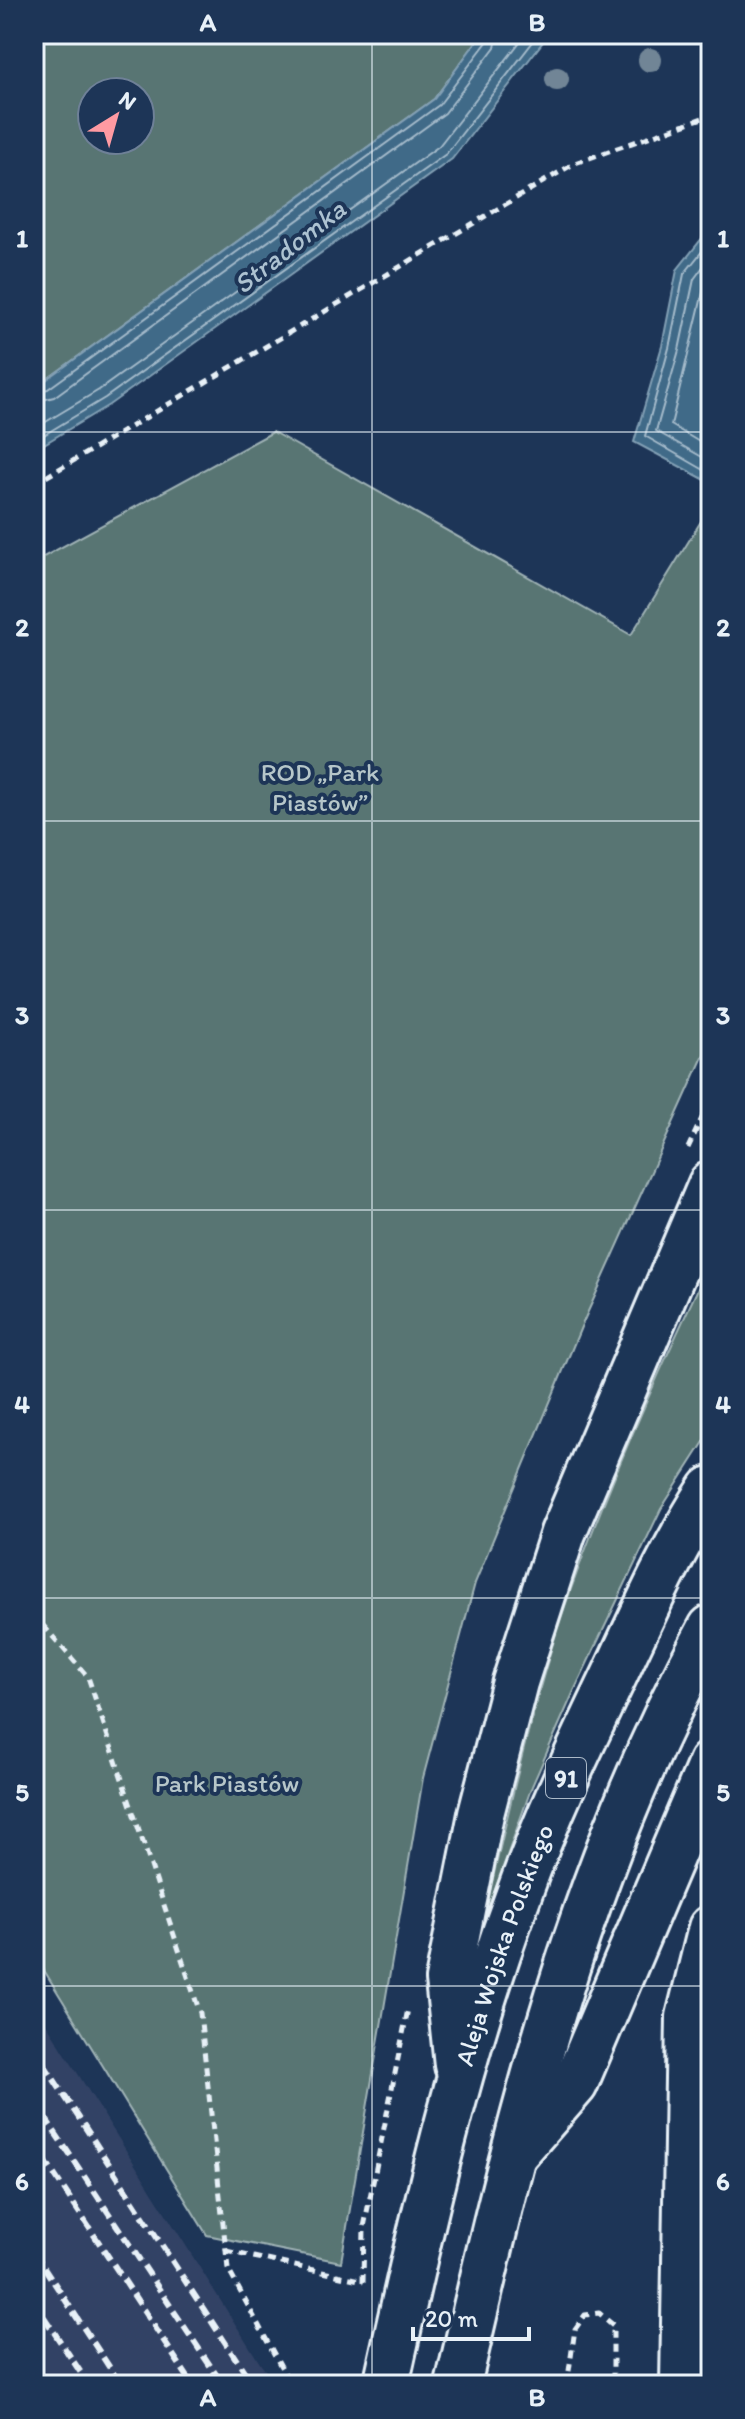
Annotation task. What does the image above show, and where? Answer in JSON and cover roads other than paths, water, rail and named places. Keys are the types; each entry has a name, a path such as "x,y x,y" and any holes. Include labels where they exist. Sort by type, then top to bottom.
{"main road":[{"path":"460,2083 448,1980 481,1814 515,1682 563,1533 711,1184"},
{"name":"Aleja Wojska Polskiego","path":"386,2385 409,2279 460,2083 518,1894 569,1771 634,1633 711,1489"},
{"path":"458,2385 509,2160 549,2014 599,1866 680,1683 711,1628"},
{"path":"509,2160 575,2084 711,1763"},
{"path":"683,2385 700,2017 711,1928"}],"water":[{"name":"Stradomka","path":"482,34 549,34 452,159 109,405 34,450 34,385 43,382 434,99"},
{"path":"711,227 711,483 634,442 662,346 677,270"}],"railway":[{"path":"34,2049 253,2385"},
{"path":"34,2101 223,2385"},
{"path":"34,2144 193,2385"},
{"path":"34,2252 121,2385"},
{"path":"34,2302 89,2385"}],"park label":[{"name":"ROD „Park Piastów”","path":"320,787"},
{"name":"Park Piastów","path":"227,1783"}]}
